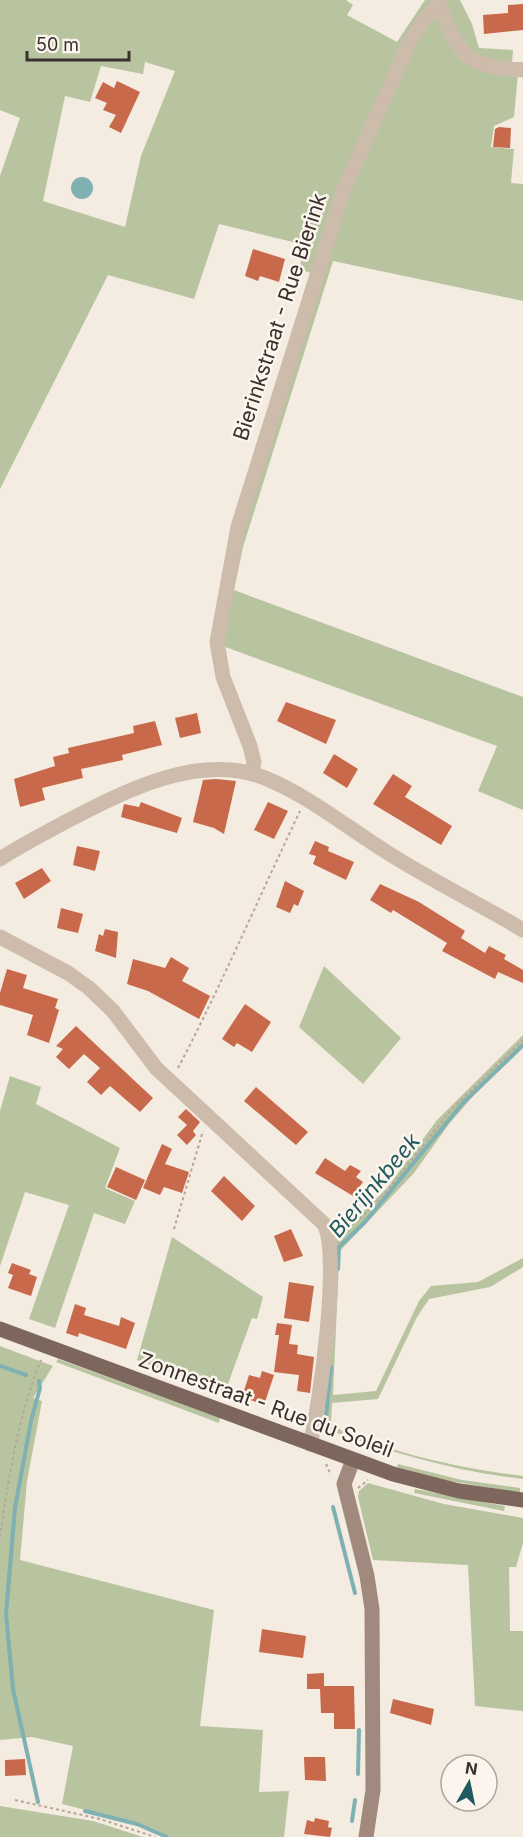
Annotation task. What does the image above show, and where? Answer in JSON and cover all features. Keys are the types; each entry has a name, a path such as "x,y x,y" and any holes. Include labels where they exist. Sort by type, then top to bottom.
{"main road":[{"name":"Zonnestraat - Rue du Soleil","path":"0,1329 353,1460 426,1484 523,1500"}],"street":[{"name":"Bierinkstraat - Rue Bierink","path":"252,774 251,752 223,677 217,642 240,519 344,189 410,41 438,3 454,38 466,57 484,66 523,70"},
{"path":"0,859 27,842 138,786 189,773 240,771 306,797 385,852 523,930"},
{"path":"0,937 68,973 88,988 113,1011 156,1068 320,1218 327,1229 331,1244 322,1377 310,1444"},
{"path":"353,1460 344,1484 368,1576 372,1609 373,1790 366,1837"}],"path":[{"path":"171,1081 213,999 306,797"},
{"path":"331,1244 383,1196 453,1108 523,1040"},
{"path":"174,1229 207,1117"},
{"path":"0,1537 15,1440 27,1396 47,1346"},
{"path":"15,1800 100,1819 155,1837"}],"green space":[{"path":"0,0 346,0 353,5 347,15 397,42 425,0 460,0 472,24 479,48 513,50 512,62 523,62 523,73 518,73 514,117 494,126 491,147 514,149 511,183 523,184 523,301 333,261 243,547 234,590 523,697 523,810 478,791 497,746 220,645 234,566 314,274 299,269 305,245 219,224 194,299 108,275 0,489 0,176 20,118 0,110","holes":["145,62 175,71 141,156 125,227 43,201 65,96 90,102 101,66 143,74"]},
{"path":"324,966 401,1038 363,1084 299,1027"},
{"path":"523,1035 523,1048 474,1095 449,1124 414,1173 336,1255 333,1241 387,1188 437,1120"},
{"path":"10,1076 41,1087 36,1104 120,1148 105,1188 135,1201 125,1224 94,1213 55,1328 29,1319 69,1205 25,1192 0,1266 0,1111"},
{"path":"172,1237 263,1297 257,1319 252,1318 225,1392 137,1360"},
{"path":"523,1258 523,1267 490,1287 429,1299 417,1317 378,1399 332,1403 331,1421 334,1427 379,1445 427,1459 523,1476 523,1479 422,1460 323,1428 336,1260 339,1261 333,1395 376,1391 419,1301 431,1286 478,1282"},
{"path":"0,1346 53,1366 33,1398 42,1401 27,1481 20,1560 214,1610 200,1726 263,1730 259,1792 289,1791 284,1837 171,1837 144,1825 62,1804 73,1746 32,1737 0,1740"},
{"path":"58,1359 220,1418 219,1423 56,1362"},
{"path":"398,1464 462,1480 520,1488 520,1493 438,1479 397,1467"},
{"path":"368,1483 444,1504 523,1518 523,1543 516,1567 509,1567 510,1631 523,1631 523,1711 475,1706 468,1565 373,1560 358,1497 359,1491"},
{"path":"415,1489 505,1506 504,1511 414,1493"},
{"path":"0,1806 93,1821 143,1837 0,1837"}],"water":[{"path":"78,177 86,177 93,184 93,192 86,199 78,199 71,192 71,184"}],"building":[{"path":"523,4 523,30 484,34 483,15 508,13 508,5"},
{"path":"117,81 140,92 121,133 109,127 116,115 103,110 107,103 95,98 103,82 114,88"},
{"path":"511,128 510,148 493,147 495,129"},
{"path":"253,249 285,259 279,282 260,276 258,281 245,276"},
{"path":"286,702 336,720 326,744 277,721"},
{"path":"197,713 201,733 180,738 175,718"},
{"path":"155,721 162,745 122,755 123,760 81,769 83,778 42,788 45,800 20,807 14,779 55,766 53,757 69,753 68,748 134,733 133,726"},
{"path":"334,754 358,769 347,788 323,773"},
{"path":"393,774 412,786 405,797 452,826 441,845 373,804"},
{"path":"203,780 236,781 224,834 214,828 193,822"},
{"path":"141,802 182,818 177,833 121,817 124,804 139,807"},
{"path":"268,802 288,811 274,839 254,830"},
{"path":"315,841 329,847 328,851 354,862 346,880 313,864 316,856 309,854"},
{"path":"77,846 100,851 95,871 73,865"},
{"path":"42,868 51,881 24,899 15,883"},
{"path":"285,881 304,891 298,906 294,904 290,913 276,907"},
{"path":"380,884 419,902 465,931 461,938 485,953 489,946 506,955 504,959 523,970 523,983 498,972 495,979 442,951 447,943 393,910 391,913 370,900"},
{"path":"61,908 83,914 78,933 57,928"},
{"path":"105,929 118,932 116,958 95,951 99,934 103,936"},
{"path":"171,957 189,968 182,981 210,996 199,1019 148,991 127,984 133,959 165,968"},
{"path":"7,969 27,975 23,988 58,999 55,1008 59,1010 49,1043 27,1035 33,1015 0,1005 0,993"},
{"path":"245,1004 271,1022 252,1052 237,1043 234,1047 222,1039"},
{"path":"76,1026 153,1098 140,1112 110,1086 101,1095 87,1082 100,1068 84,1054 69,1069 56,1057 63,1049 56,1046"},
{"path":"256,1087 308,1132 296,1145 244,1101"},
{"path":"186,1109 200,1122 193,1131 196,1135 187,1145 177,1135 187,1125 178,1117"},
{"path":"162,1144 172,1149 165,1164 189,1172 182,1193 164,1187 160,1195 143,1188"},
{"path":"325,1158 345,1171 350,1165 361,1171 356,1177 363,1182 353,1196 315,1173"},
{"path":"116,1167 145,1180 136,1200 107,1187"},
{"path":"224,1176 255,1206 242,1221 211,1191"},
{"path":"291,1229 303,1256 284,1262 274,1236"},
{"path":"12,1263 31,1270 29,1274 37,1277 31,1296 8,1288 13,1275 8,1273"},
{"path":"289,1282 314,1286 309,1322 284,1318"},
{"path":"75,1304 86,1308 84,1315 119,1326 121,1317 135,1323 126,1349 79,1333 78,1337 66,1333"},
{"path":"277,1323 292,1325 289,1344 298,1345 297,1354 314,1357 310,1393 297,1391 299,1375 274,1372 279,1335 275,1335"},
{"path":"262,1371 274,1375 264,1405 242,1397 249,1375 260,1378"},
{"path":"262,1629 306,1636 303,1658 259,1652"},
{"path":"324,1673 324,1686 354,1686 355,1729 334,1729 334,1713 321,1713 320,1689 307,1689 307,1674"},
{"path":"393,1699 434,1709 431,1725 390,1713"},
{"path":"304,1757 325,1757 326,1781 305,1780"},
{"path":"25,1759 26,1775 5,1776 5,1760"},
{"path":"315,1818 329,1821 328,1827 332,1828 330,1837 304,1834 307,1820 314,1822"}],"waterway":[{"name":"Bierijnkbeek","path":"338,1269 339,1247 365,1222 462,1104 523,1045"},
{"path":"0,1366 26,1375"},
{"name":"Bierijnkbeek","path":"326,1417 331,1367"},
{"path":"38,1802 13,1689 6,1614 15,1508 31,1421 40,1388 39,1381"},
{"name":"Bierijnkbeek","path":"333,1507 355,1593"},
{"name":"Bierijnkbeek","path":"358,1774 359,1730"},
{"name":"Bierijnkbeek","path":"352,1821 355,1800"},
{"path":"85,1811 137,1824 167,1837"}]}
